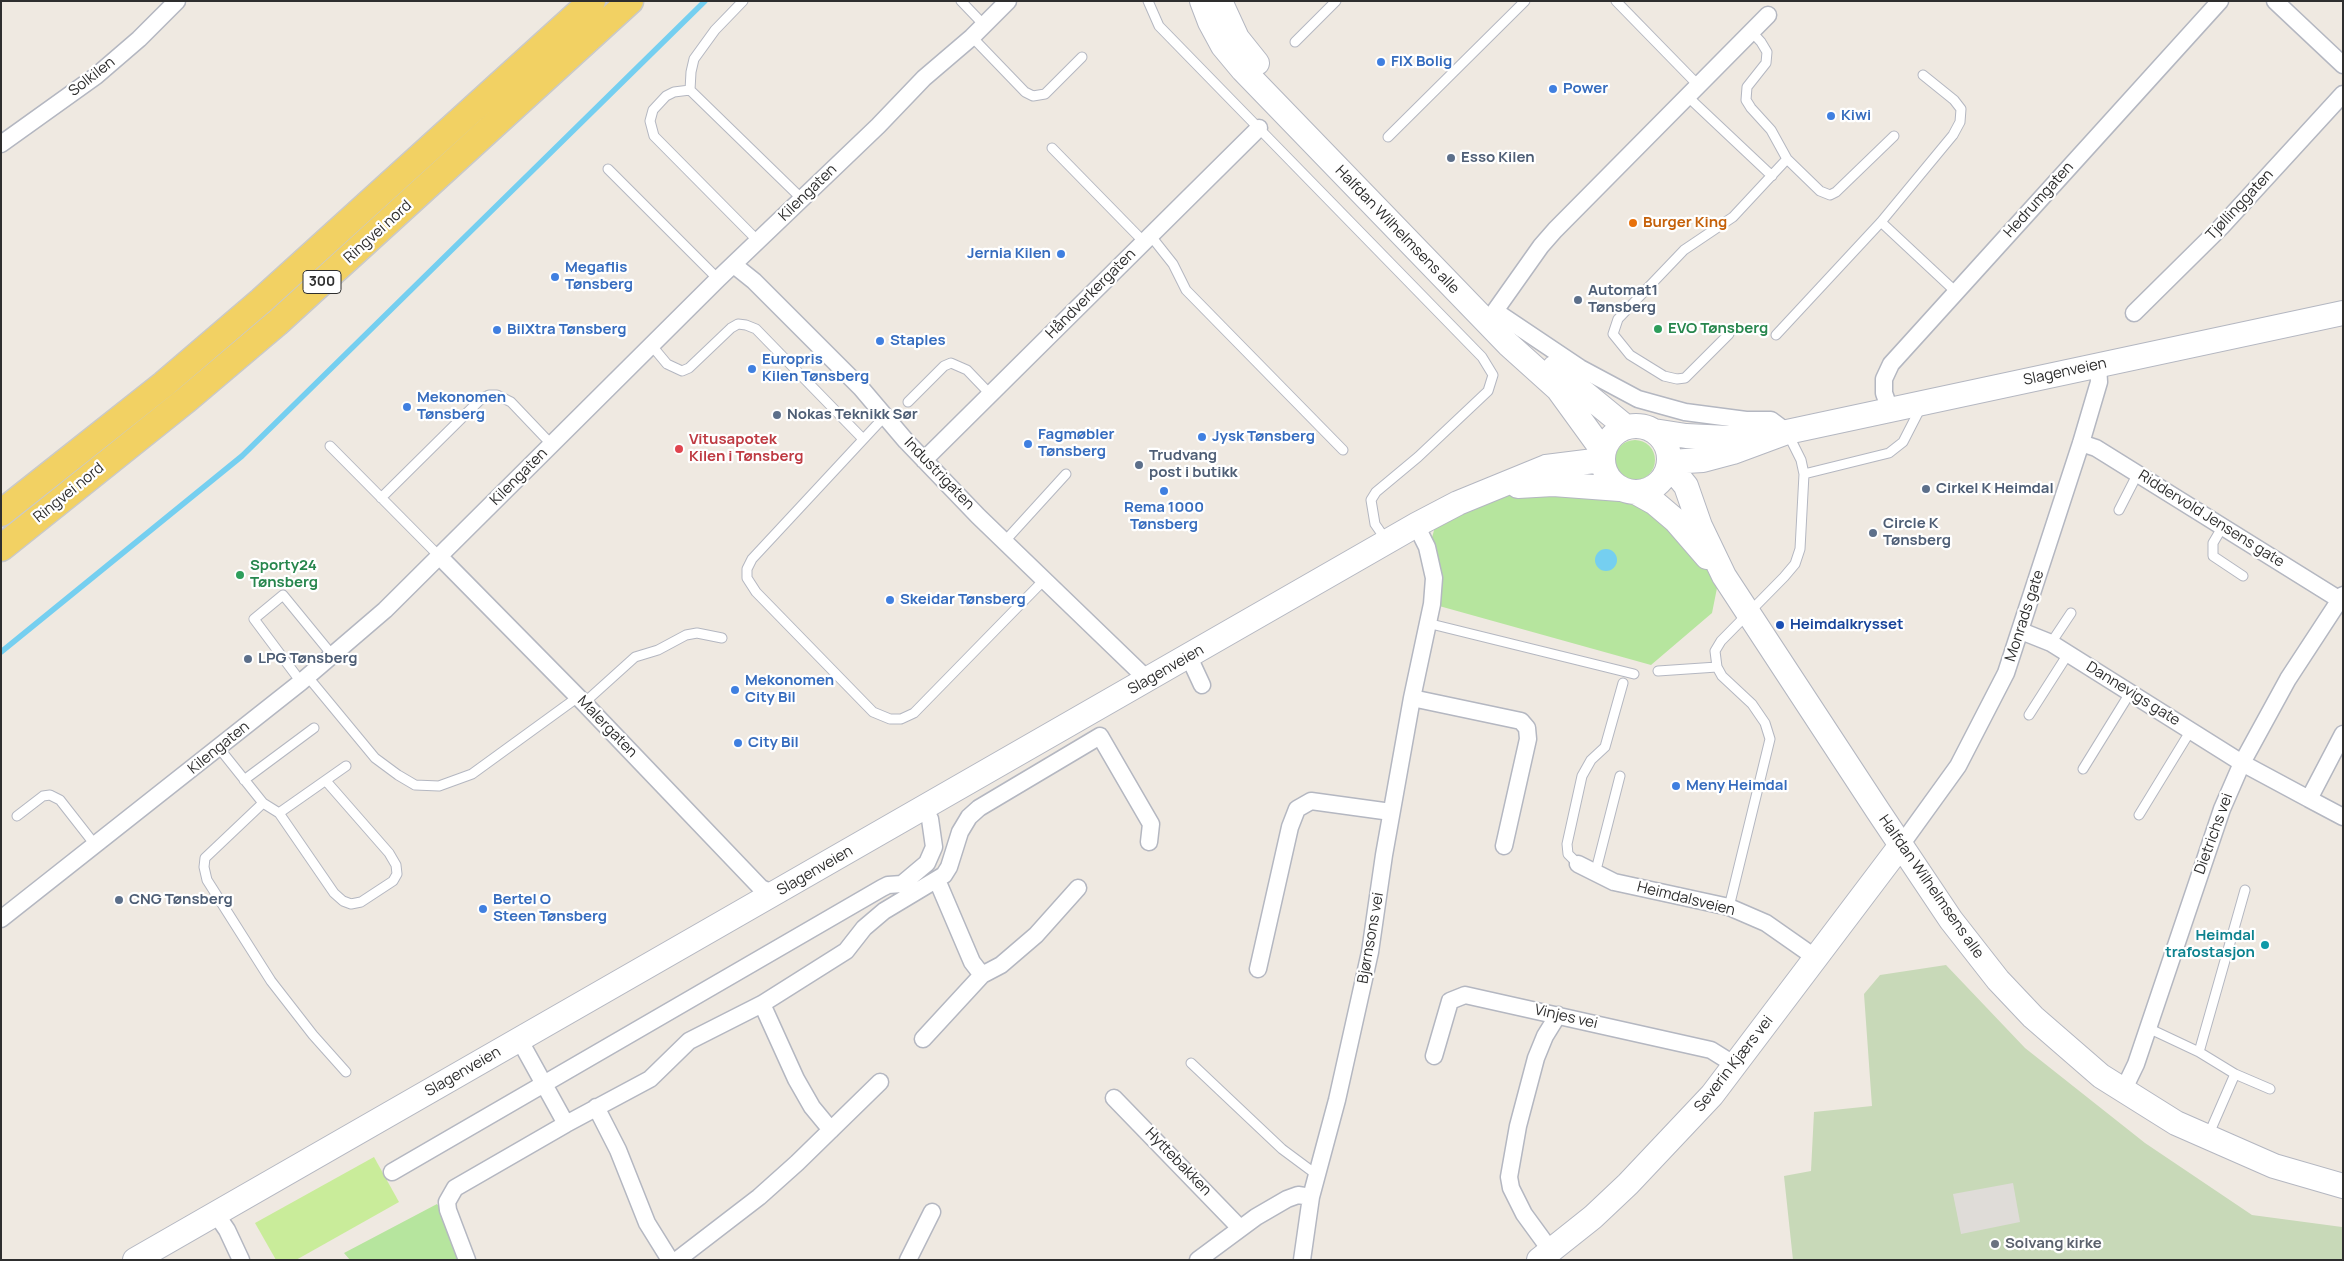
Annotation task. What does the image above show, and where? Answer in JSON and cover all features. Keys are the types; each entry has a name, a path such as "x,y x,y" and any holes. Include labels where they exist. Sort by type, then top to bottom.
{"main road":[{"name":"Ringvei nord","path":"1,513 164,384 261,302 592,1"},
{"name":"Ringvei nord","path":"1,548 186,400 277,323 630,1"},
{"name":"Halfdan Wilhelmsens alle","path":"1202,1 1222,46 1243,70 1508,344 1558,388 1603,456"},
{"name":"Halfdan Wilhelmsens alle","path":"1220,1 1237,38 1260,66 1521,339 1626,427"},
{"name":"Slagenveien","path":"1669,463 1687,462 1734,452 1787,432 2343,313"},
{"path":"1640,426 1654,431 1666,446 1669,463 1664,477 1655,487 1629,491 1607,477 1603,456 1608,441 1616,432 1626,427 1640,426"},
{"name":"Slagenveien","path":"1654,431 1686,436 1728,438 1756,433 1787,432"},
{"name":"Slagenveien","path":"135,1260 1189,657 1416,525 1458,503 1546,467 1603,456"},
{"name":"Halfdan Wilhelmsens alle","path":"1669,463 1686,486 1700,526 1724,576 1951,920 2004,986 2052,1036 2082,1062 2176,1123 2274,1166 2343,1186"},
{"name":"Slagenveien","path":"1496,487 1554,484 1629,491"},
{"name":"Halfdan Wilhelmsens alle","path":"1629,491 1655,503 1675,520 1724,576"},
{"name":"Severin Kjærs vei","path":"1545,1255 1594,1217 1671,1140 1735,1065 1901,845"}],"street":[{"name":"Solkilen","path":"1,144 96,76 139,39 176,1"},
{"name":"Kilengaten","path":"1,920 305,679 385,610 924,78 972,37 1008,1"},
{"path":"1190,1 1199,25 1215,48 1243,70"},
{"name":"Hedrumgaten","path":"1890,410 1884,393 1884,378 1891,364 2220,1"},
{"path":"2275,1 2343,65"},
{"path":"1768,15 1692,90 1541,246 1495,312 1580,368 1638,399 1684,412 1746,420 1771,420 1787,432"},
{"name":"Tjøllinggaten","path":"2134,313 2221,227 2343,94"},
{"name":"Håndverkergaten","path":"924,460 1259,128"},
{"name":"Industrigaten","path":"734,265 754,281 861,388 924,460 1148,680"},
{"name":"Monrads gate","path":"1901,845 1958,766 2006,673 2081,443 2099,382 2098,365"},
{"name":"Riddervold Jensens gate","path":"2081,443 2096,448 2138,473 2341,598"},
{"name":"Bjørnsons vei","path":"1302,1260 1311,1197 1370,952 1391,812 1432,604 1434,578 1427,547 1416,525"},
{"name":"Malergaten","path":"439,556 581,700 760,888 775,894"},
{"name":"Dietrichs vei","path":"2124,1091 2136,1064 2222,809 2242,763 2288,679 2341,598"},
{"name":"Dannevigs gate","path":"2021,631 2051,643 2242,763 2343,817"},
{"path":"1189,657 1202,685"},
{"path":"1412,698 1521,721 1527,728 1528,739 1504,846"},
{"path":"2309,799 2343,734"},
{"path":"467,1260 448,1210 447,1202 451,1193 474,1176 596,1107 650,1079 689,1041 762,1004 846,951 864,928 884,911 938,880 949,868 960,832 969,817 979,808 1100,736 1150,824 1148,842"},
{"path":"1258,969 1290,827 1297,809 1311,801 1391,812"},
{"path":"900,902 898,895 902,884 927,863 934,847 930,818 924,808"},
{"name":"Heimdalsveien","path":"1578,864 1614,882 1729,907 1766,923 1816,958"},
{"path":"938,880 972,962 982,975"},
{"path":"392,1172 882,888 888,885 902,884"},
{"path":"923,1039 982,975 1001,965 1036,935 1078,888"},
{"name":"Vinjes vei","path":"1434,1056 1446,1009 1450,1001 1456,996 1465,995 1711,1050 1735,1065"},
{"path":"762,1004 796,1079 812,1106 830,1130"},
{"path":"1545,1255 1511,1188 1509,1177 1518,1126 1536,1058 1545,1036 1558,1015"},
{"path":"519,1039 566,1124"},
{"path":"677,1260 759,1197 798,1163 880,1082"},
{"name":"Hyttebakken","path":"1114,1098 1240,1228"},
{"path":"596,1107 618,1150 647,1223 670,1260"},
{"path":"1198,1260 1240,1228 1288,1198 1298,1195 1311,1197"},
{"path":"908,1260 932,1212"},
{"path":"216,1214 227,1230 241,1260"}],"lane":[{"path":"743,1 715,30 694,59 690,90 802,199"},
{"path":"961,1 984,25"},
{"path":"1148,1 1160,26 1482,357 1493,374 1488,391 1418,457 1376,492 1371,500 1375,524 1388,542"},
{"path":"1295,42 1336,1"},
{"path":"1388,137 1525,1"},
{"path":"1616,1 1692,90 1772,176"},
{"path":"1751,31 1767,52 1766,62 1747,86 1746,100 1771,130 1787,159 1820,191 1830,195 1836,192 1894,136"},
{"path":"972,37 1025,92 1033,96 1045,94 1082,56"},
{"path":"1776,335 1881,222 1953,135 1960,122 1961,109 1954,100 1923,75"},
{"path":"690,90 674,92 666,96 653,110 650,121 654,136 758,241"},
{"path":"1052,148 1173,264 1186,290 1343,450"},
{"path":"1729,334 1685,378 1677,379 1664,376 1630,355 1613,334 1618,319 1684,250 1733,217 1787,159"},
{"path":"608,169 718,280"},
{"path":"1881,222 1956,292"},
{"path":"652,346 667,364 682,371 689,368 730,328 738,324 746,324 756,329 863,439"},
{"path":"908,402 944,366 951,363 967,370 990,394"},
{"path":"381,498 481,398 489,395 497,395 511,402 552,444"},
{"path":"1804,474 1889,453 1903,442 1923,403"},
{"path":"885,416 752,560 747,569 746,578 750,586 873,712 890,720 901,719 914,713 1045,579"},
{"path":"1729,907 1770,739 1765,723 1752,704 1722,676 1717,667 1715,651 1720,641 1795,564 1800,549 1804,474 1801,460 1787,432"},
{"path":"330,446 439,556"},
{"path":"2119,510 2138,473"},
{"path":"1005,541 1066,474"},
{"path":"2223,526 2213,543 2213,556 2243,576"},
{"path":"333,656 283,595 254,619 375,758 398,776 414,785 438,786 472,774 581,700 635,657 658,650 686,635 697,633 722,638"},
{"path":"2051,643 2071,613"},
{"path":"1427,623 1634,674"},
{"path":"2029,715 2068,654"},
{"path":"1658,670 1717,667"},
{"path":"1578,864 1568,854 1567,844 1582,776 1591,760 1605,747 1623,683"},
{"path":"2083,769 2130,694"},
{"path":"244,780 314,728"},
{"path":"2139,815 2191,730"},
{"path":"219,748 263,803 279,813 334,893 343,901 351,904 361,902 393,881 397,874 396,865 389,853 326,781"},
{"path":"279,813 346,766"},
{"path":"1595,874 1620,776"},
{"path":"17,816 43,796 50,795 60,800 96,846"},
{"path":"263,803 205,858 204,867 207,880 271,981 346,1072"},
{"path":"2199,1052 2245,890"},
{"path":"2148,1028 2199,1052 2234,1074 2270,1089"},
{"path":"1190,1064 1282,1149 1317,1175"},
{"path":"2207,1138 2234,1074"}],"green space":[{"path":"1639,440 1646,443 1652,449 1655,460 1654,468 1646,477 1639,480 1631,480 1624,477 1616,468 1615,456 1618,449 1627,441"},
{"path":"1509,493 1625,499 1645,506 1667,522 1718,583 1712,613 1651,665 1432,604 1431,541 1435,527 1455,516"},
{"path":"1946,965 2025,1048 2145,1143 2252,1215 2342,1227 2343,1260 1793,1260 1784,1176 1811,1171 1814,1112 1872,1106 1864,994 1880,975"},
{"path":"374,1157 399,1202 296,1260 276,1260 255,1223"},
{"path":"437,1204 442,1211 459,1260 350,1260 344,1253"}],"shaded area":[{"path":"2013,1183 2020,1222 1961,1234 1953,1194"}],"water":[{"path":"1606,549 1614,552 1617,560 1614,568 1606,571 1598,568 1595,560 1598,552"}],"waterway":[{"path":"1,652 242,456 705,1"}],"place":[{"name":"FIX Bolig","path":"1381,62"},
{"name":"Power","path":"1553,89"},
{"name":"Kiwi","path":"1831,116"},
{"name":"Esso Kilen","path":"1451,158"},
{"name":"Burger King","path":"1633,223"},
{"name":"Jernia Kilen","path":"1061,254"},
{"name":"Megaflis Tønsberg","path":"555,277"},
{"name":"Automat1 Tønsberg","path":"1578,300"},
{"name":"EVO Tønsberg","path":"1658,329"},
{"name":"BilXtra Tønsberg","path":"497,330"},
{"name":"Staples","path":"880,341"},
{"name":"Europris Kilen Tønsberg","path":"752,369"},
{"name":"Mekonomen Tønsberg","path":"407,407"},
{"name":"Nokas Teknikk Sør","path":"777,415"},
{"name":"Jysk Tønsberg","path":"1202,437"},
{"name":"Fagmøbler Tønsberg","path":"1028,444"},
{"name":"Vitusapotek Kilen i Tønsberg","path":"679,449"},
{"name":"Trudvang post i butikk","path":"1139,465"},
{"name":"Cirkel K Heimdal","path":"1926,489"},
{"name":"Rema 1000 Tønsberg","path":"1164,491"},
{"name":"Circle K Tønsberg","path":"1873,533"},
{"name":"Sporty24 Tønsberg","path":"240,575"},
{"name":"Skeidar Tønsberg","path":"890,600"},
{"name":"Heimdalkrysset","path":"1780,625"},
{"name":"LPG Tønsberg","path":"248,659"},
{"name":"Mekonomen City Bil","path":"735,690"},
{"name":"City Bil","path":"738,743"},
{"name":"Meny Heimdal","path":"1676,786"},
{"name":"CNG Tønsberg","path":"119,900"},
{"name":"Bertel O Steen Tønsberg","path":"483,909"},
{"name":"Heimdal trafostasjon","path":"2265,945"},
{"name":"Solvang kirke","path":"1995,1244"}]}
